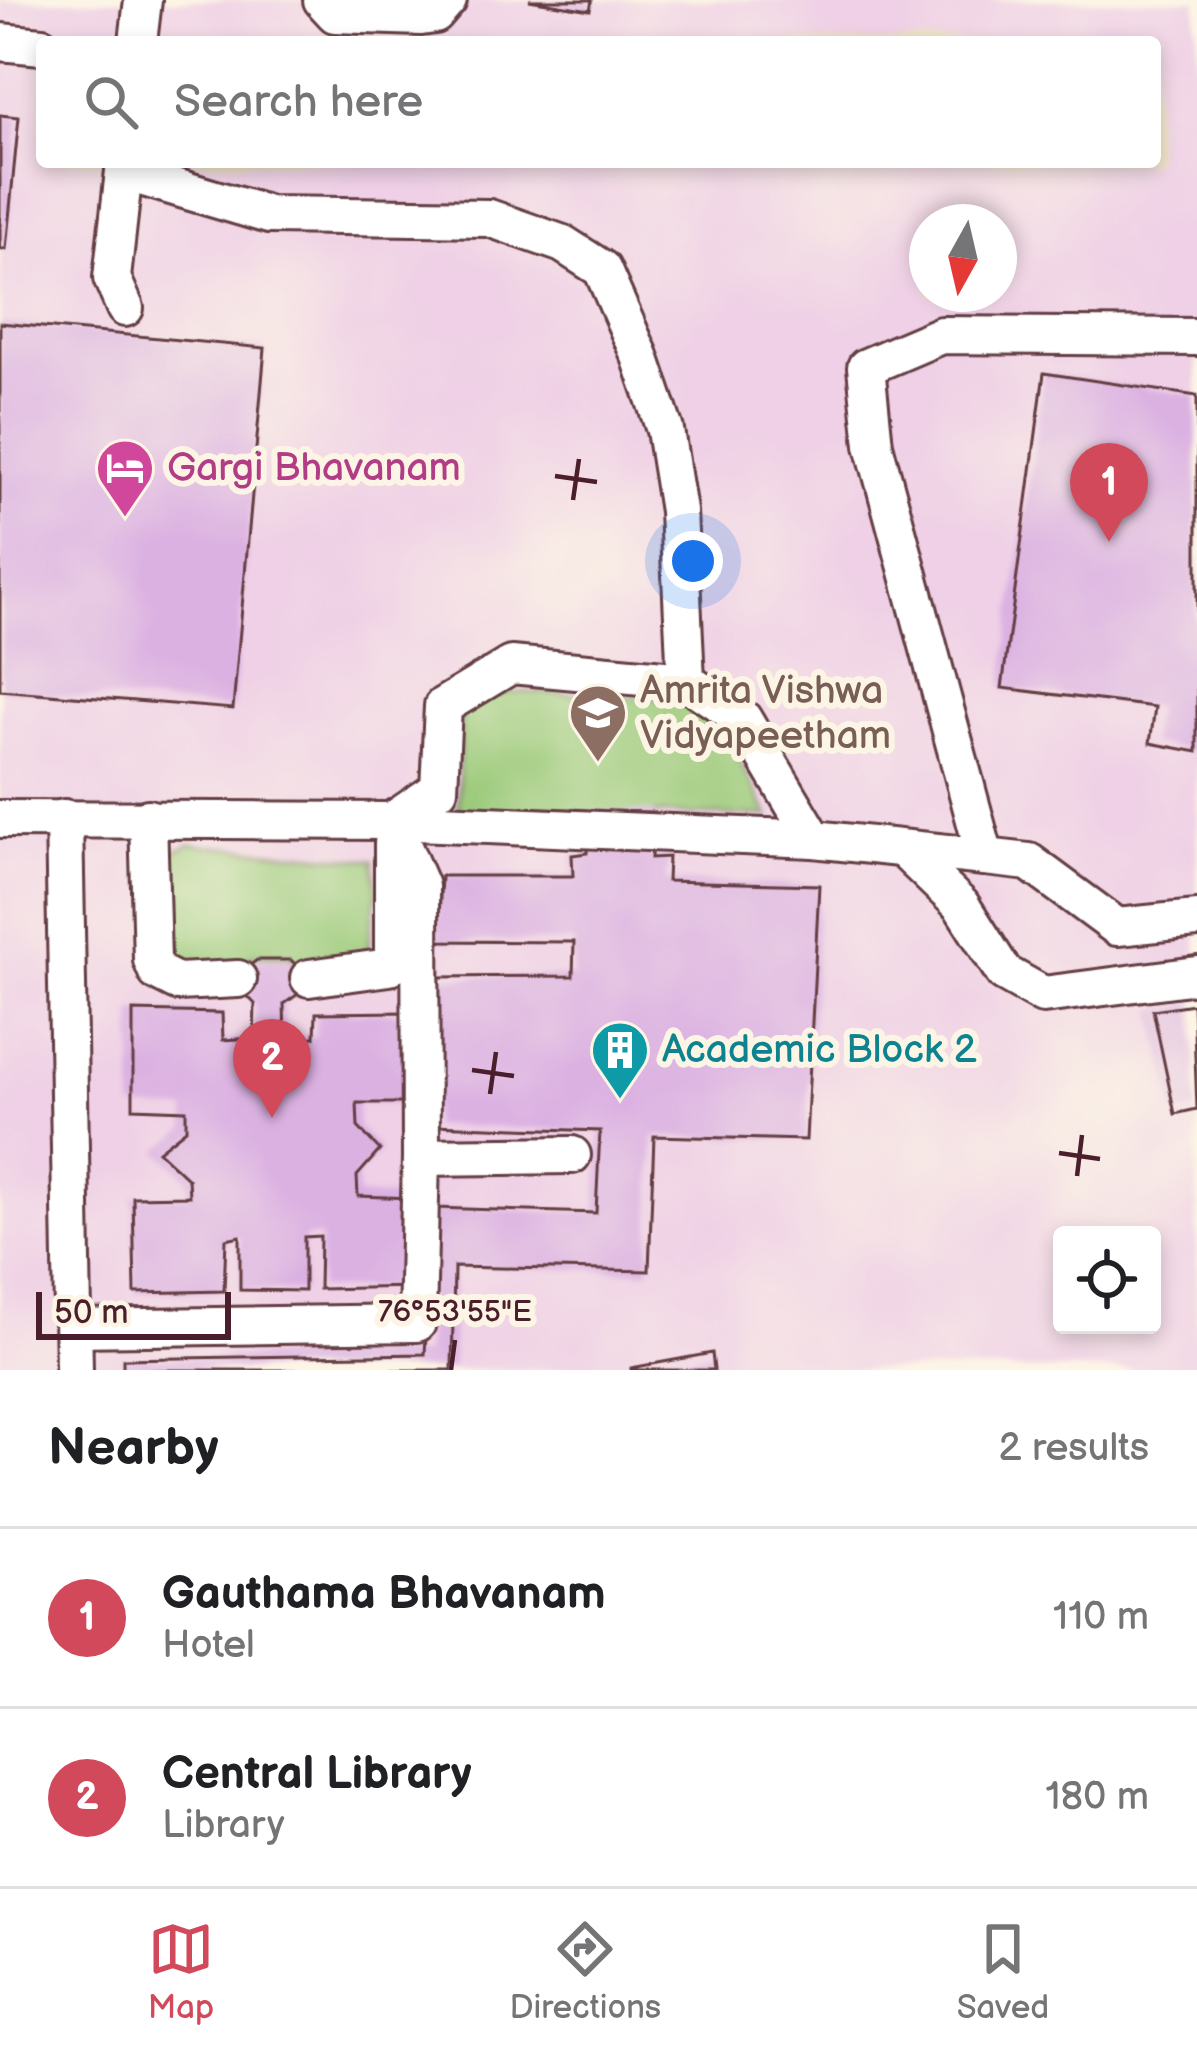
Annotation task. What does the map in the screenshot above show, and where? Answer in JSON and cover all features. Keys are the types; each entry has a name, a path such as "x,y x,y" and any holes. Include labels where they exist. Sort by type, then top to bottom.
{"street":[{"path":"139,36 142,0"},
{"path":"322,0 335,14 421,17 435,15 448,0"},
{"path":"0,43 36,46"},
{"path":"124,168 112,278 125,308"},
{"path":"127,168 269,215 489,218 563,244 602,268 640,356 664,430 678,511 686,682"},
{"path":"985,857 874,445 866,367 941,335 1197,337"},
{"path":"392,821 439,789 443,706 511,665 686,682 743,719 814,839"},
{"path":"64,818 74,1370"},
{"path":"148,818 152,960 157,973 177,982 238,980"},
{"path":"0,819 392,821 814,839 1029,862 1117,927 1197,919"},
{"path":"309,978 389,967 393,958 392,821"},
{"path":"74,1328 417,1323 420,886 392,821"},
{"path":"904,848 961,905 1004,973 1043,994 1197,975"},
{"path":"421,1157 572,1155"}],"shaded area":[{"name":"Amrita Vishwa Vidyapeetham","path":"0,0 1197,0 1197,1370 0,1370"}],"green space":[{"path":"527,692 682,699 716,716 769,816 458,811 461,712 477,695"},
{"path":"191,844 374,860 377,896 365,963 308,973 290,956 253,955 235,972 174,964 165,939 167,879 171,852"}],"building":[{"path":"529,0 592,0 590,10"},
{"path":"0,115 19,117 6,249 0,249"},
{"name":"Gargi Bhavanam","path":"0,323 265,348 233,709 0,690"},
{"path":"1044,373 1197,396 1197,752 1150,743 1155,707 1002,688"},
{"name":"Academic Block 2","path":"589,811 653,812 651,858 668,857 667,881 819,885 806,1140 654,1136 649,1271 454,1267 452,1370 123,1370 123,1359 425,1354 433,1208 596,1213 600,1131 432,1125 437,977 573,976 574,942 438,941 441,876 573,876 572,855 587,853"},
{"path":"257,960 291,960 309,978 308,987 284,1004 285,1038 315,1037 316,1013 408,1012 406,1103 357,1103 358,1127 380,1150 357,1176 358,1196 413,1198 413,1287 319,1289 320,1236 304,1237 304,1291 240,1290 240,1236 226,1239 224,1291 135,1293 133,1197 189,1196 188,1179 158,1151 186,1129 186,1110 133,1108 133,1011 222,1013 223,1040 254,1038 255,1004 237,985 238,974"},
{"path":"1193,1004 1197,1109 1175,1114 1153,1010"},
{"path":"712,1353 714,1370 631,1370 631,1368"}],"place":[{"name":"Gargi Bhavanam","path":"125,519"},
{"name":"Gauthama Bhavanam","path":"1109,542"},
{"name":"Amrita Vishwa Vidyapeetham","path":"598,764"},
{"name":"Academic Block 2","path":"620,1101"},
{"name":"Central Library","path":"272,1118"}]}
